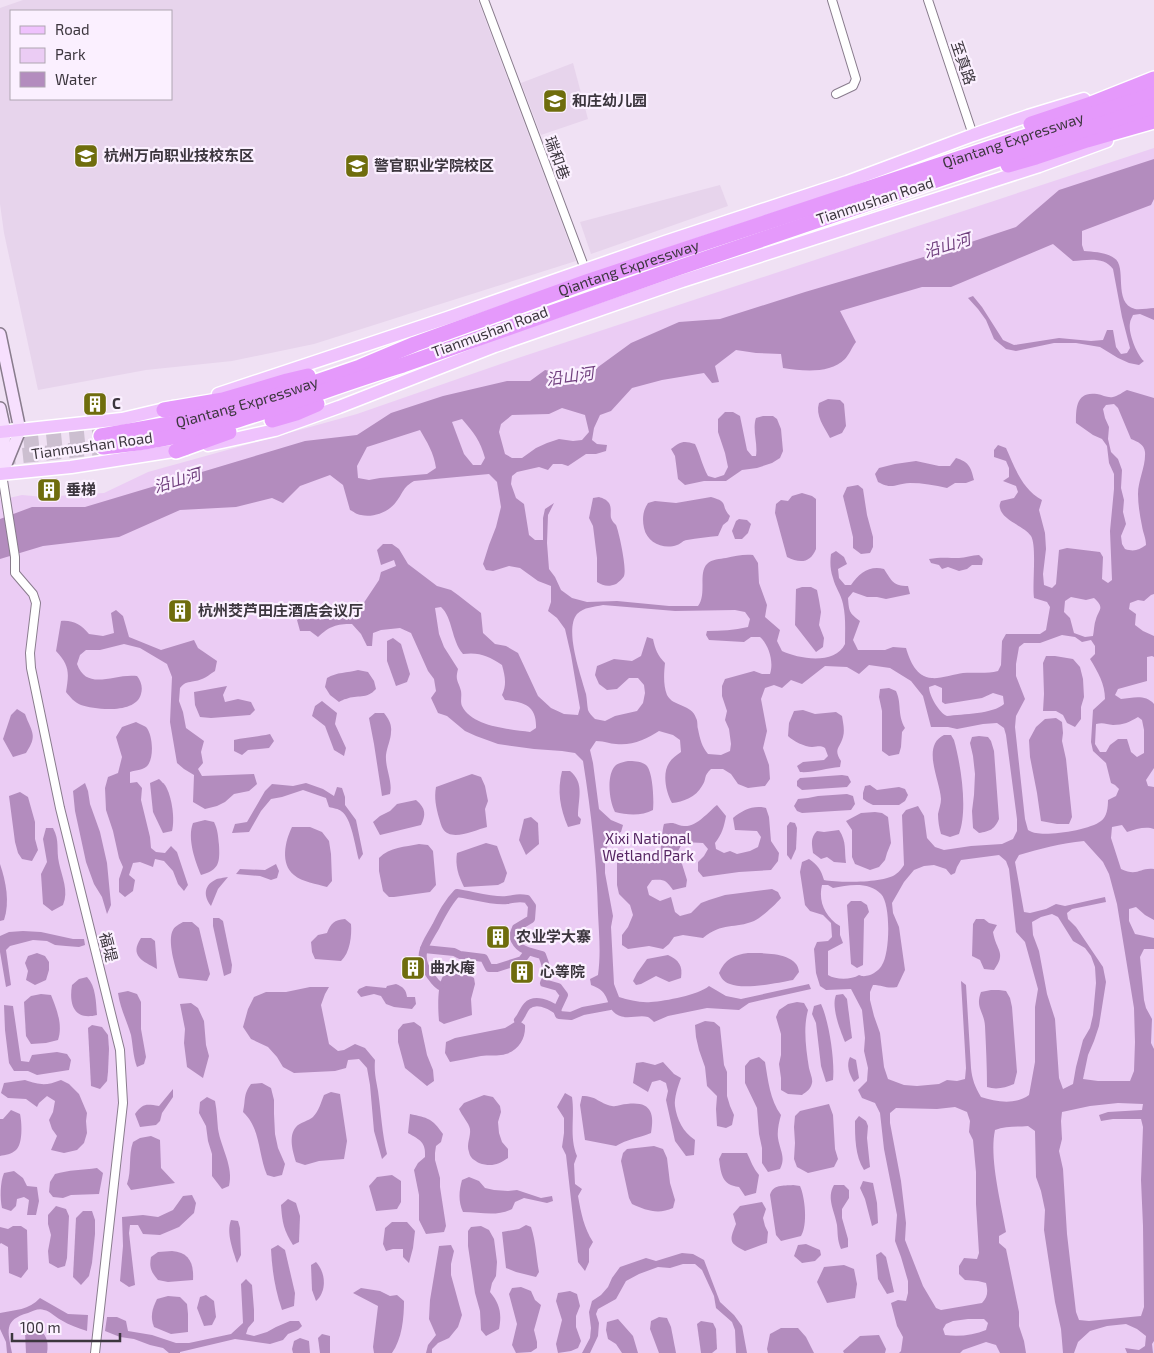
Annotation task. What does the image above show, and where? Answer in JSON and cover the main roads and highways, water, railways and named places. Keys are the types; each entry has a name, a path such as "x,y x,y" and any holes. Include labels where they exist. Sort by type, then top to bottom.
{"highway":[{"path":"892,188 1024,127 1091,104 1154,79"},
{"name":"Qiantang Expressway","path":"1154,94 892,188 678,268 403,365 358,378 296,402 226,424 155,441 102,441 275,396 360,367 415,344 589,281 892,188 1047,142 1154,106"},
{"path":"892,188 1036,157 1087,140 1154,122"},
{"path":"164,410 223,400 415,344"},
{"path":"176,451 226,433 296,413 403,365"}],"main road":[{"name":"Tianmushan Road","path":"3,432 122,419 164,410 231,390 585,269 848,182 1028,116 1154,79"},
{"name":"Tianmushan Road","path":"1,474 71,467 176,451 275,430 494,346 692,278 1039,166 1154,122"}],"water":[{"name":"沿山河","path":"1154,159 1154,199 1151,205 1082,231 1084,251 1107,255 1118,262 1122,292 1124,300 1128,305 1135,309 1154,308 1154,320 1140,314 1133,315 1130,321 1130,332 1134,344 1144,361 1139,365 1118,358 1100,347 1076,343 1054,343 1016,351 1006,349 994,339 986,320 968,298 973,296 1003,340 1014,345 1059,338 1091,341 1103,340 1107,330 1113,330 1116,347 1121,354 1127,353 1130,348 1113,269 1100,260 1073,261 1053,244 951,287 922,287 840,311 856,342 845,359 832,367 816,370 783,368 781,354 736,350 715,366 719,382 712,383 704,373 662,380 632,388 611,411 600,415 594,428 592,440 597,444 607,445 606,451 586,454 568,466 553,464 548,470 539,467 517,472 512,476 511,484 516,498 524,504 529,535 535,540 543,540 545,509 554,503 548,515 547,543 549,569 561,590 572,598 587,602 617,601 669,606 698,606 702,596 704,568 707,564 711,561 740,555 753,555 758,563 759,583 767,605 765,617 780,630 777,641 782,651 807,658 825,658 840,651 845,644 844,609 830,563 831,554 836,551 844,557 847,564 838,569 839,578 845,585 851,585 865,571 879,568 884,569 896,584 908,586 910,594 886,599 867,597 853,592 848,598 848,602 852,614 860,621 853,640 858,650 885,650 893,647 906,648 914,668 922,675 932,678 963,673 998,671 1001,665 1002,641 1006,634 1040,634 1046,630 1050,607 1047,602 1034,598 1034,548 1031,536 1005,516 1000,507 1001,501 1014,498 1018,492 1016,486 1003,481 1009,477 1009,468 1006,461 994,457 994,450 998,445 1006,448 1024,484 1042,500 1039,510 1045,533 1044,585 1052,588 1056,584 1059,550 1067,548 1100,552 1103,557 1102,579 1108,583 1112,580 1110,531 1114,474 1109,463 1107,446 1102,439 1076,423 1077,406 1085,395 1097,394 1113,397 1127,390 1154,398 1154,594 1144,601 1138,600 1130,603 1129,609 1136,614 1135,625 1154,636 1154,657 1147,657 1147,681 1118,689 1115,695 1121,699 1143,698 1154,704 1154,768 1146,780 1148,786 1154,787 1154,829 1144,828 1127,832 1122,825 1112,827 1111,838 1121,869 1135,872 1154,869 1154,920 1136,907 1129,909 1129,921 1135,934 1154,938 1154,949 1144,949 1140,957 1144,1000 1152,1019 1151,1043 1154,1049 1153,1353 1127,1353 1125,1348 1139,1350 1145,1346 1146,1336 1126,1324 1107,1326 1090,1331 1078,1342 1074,1353 1063,1353 1061,1329 1044,1230 1045,1210 1036,1177 1035,1131 1028,1126 1007,1127 995,1130 993,1154 1006,1232 999,1236 999,1243 1006,1249 1019,1312 1019,1326 1026,1353 1000,1353 996,1345 986,1342 963,1350 960,1353 899,1353 903,1337 897,1326 891,1303 898,1300 906,1301 908,1281 895,1241 897,1215 884,1149 880,1113 875,1103 862,1098 858,1090 867,1081 868,1068 864,1051 865,1038 862,1010 851,989 826,990 820,986 816,973 814,949 817,942 828,941 832,937 831,923 823,915 810,911 805,905 800,872 802,862 809,859 819,868 824,880 851,882 873,881 891,877 904,865 902,815 906,810 918,806 924,816 927,838 935,847 944,850 1002,844 1013,839 1017,831 1017,819 1004,728 997,723 957,729 931,727 923,696 911,681 890,668 869,665 859,674 847,667 825,666 802,684 791,680 782,688 774,685 765,688 761,699 767,731 763,748 769,765 770,779 765,786 748,788 738,784 731,774 723,769 711,769 699,790 693,796 672,803 665,778 670,761 681,752 680,740 673,735 659,731 644,739 628,744 596,741 590,750 599,809 611,820 623,825 621,832 612,836 605,852 605,873 613,916 611,927 614,984 619,997 639,1002 657,1001 690,995 709,986 726,996 741,999 809,984 811,989 749,1003 739,1010 707,1008 668,1016 654,1022 649,1017 644,1016 624,1017 612,1010 605,995 598,988 591,985 590,979 598,975 600,944 595,856 583,761 575,753 498,744 465,731 447,716 438,713 431,698 436,691 434,679 428,671 411,633 400,628 381,630 373,633 372,646 367,646 361,634 352,624 334,626 318,637 310,631 300,631 297,620 303,616 318,617 352,611 357,601 363,604 379,580 381,572 396,566 394,560 381,565 377,550 383,544 392,544 399,549 408,564 437,586 451,590 481,613 483,633 495,644 506,646 518,653 538,696 551,708 564,714 578,715 580,708 565,629 557,618 548,611 551,602 551,586 538,581 520,568 509,566 493,571 486,570 483,564 501,507 497,482 489,474 414,481 405,488 389,509 376,515 366,516 350,510 343,485 330,475 300,486 283,503 272,498 236,507 180,510 119,537 43,546 0,559 0,519 32,507 85,507 305,441 357,435 391,413 443,396 507,381 530,381 545,370 583,378 631,343 679,322 720,319 944,251 1016,227 1059,190","holes":["1114,404 1118,408 1131,439 1140,444 1145,452 1139,483 1138,502 1146,545 1136,550 1125,549 1122,544 1121,536 1126,524 1121,488 1122,470 1118,459 1111,452 1108,439 1109,427 1103,409 1106,405","562,408 585,415 589,432 582,440 559,439 536,448 522,458 512,458 505,454 499,432 501,424 512,415 549,414","462,419 479,441 485,458 481,465 473,465 464,454 452,422","420,430 428,443 436,468 427,474 369,480 358,478 357,466 367,447","1071,597 1086,600 1094,598 1100,606 1093,636 1085,637 1074,633 1070,618 1064,612 1065,601","603,605 675,611 735,610 745,612 750,619 748,627 707,631 706,635 709,640 744,642 751,637 760,637 766,644 770,654 770,674 754,671 725,679 722,686 722,696 727,711 725,720 729,729 730,751 721,755 708,754 700,739 694,713 674,702 667,695 664,683 665,663 660,658 653,639 647,637 641,656 632,661 614,659 597,666 595,675 599,684 607,690 617,689 629,678 638,678 644,685 643,703 637,711 615,716 605,721 593,717 588,710 572,631 573,621 577,614","441,607 448,617 456,642 463,654 484,655 502,665 505,680 502,695 505,700 528,706 534,715 536,728 530,732 492,726 467,713 461,704 461,691 457,678 458,669 444,647 439,634 435,608","1062,635 1075,637 1082,642 1091,640 1095,646 1095,654 1090,659 1102,683 1105,699 1093,710 1091,742 1093,751 1106,763 1111,783 1119,789 1116,796 1108,800 1105,817 1096,824 1079,830 1059,833 1042,834 1028,830 1025,819 1015,727 1016,716 1025,699 1016,676 1019,647 1024,643 1040,643","935,685 942,688 942,702 945,704 982,698 993,693 1003,696 1004,704 985,712 947,716 938,708 929,687","1138,717 1142,720 1144,753 1137,757 1131,752 1127,739 1118,739 1110,745 1106,752 1100,752 1095,744 1096,724 1117,725","1084,841 1103,862 1109,874 1117,904 1134,1008 1134,1071 1130,1081 1083,1079 1088,1055 1099,1026 1106,982 1103,967 1076,927 1068,919 1067,913 1072,909 1106,902 1105,897 1065,906 1056,904 1030,913 1024,912 1015,862 1019,855","999,855 1006,861 1009,869 1016,932 1025,942 1038,989 1035,1007 1035,1062 1029,1095 1018,1100 1006,1102 987,1099 981,1097 977,1090 971,1068 966,985 961,981 965,1079 957,1081 947,1080 939,1084 904,1085 888,1079 884,1067 880,1033 870,1000 870,992 873,985 890,988 897,987 905,970 899,927 893,913 892,903 904,882 914,870 934,865 946,869 951,875 955,873 961,860","822,885 828,885 833,888 858,885 871,887 881,894 888,918 888,940 885,959 877,971 870,975 859,975 848,979 839,979 828,975 828,951 843,943 840,935 840,926 830,918 822,903","1052,914 1058,917 1073,941 1085,948 1091,956 1095,967 1096,983 1090,1028 1083,1040 1073,1084 1063,1089 1059,1078 1055,1019 1047,994 1039,951 1033,935 1032,922","1118,1103 1143,1104 1142,1110 1108,1112 1099,1115 1101,1121 1141,1119 1143,1127 1141,1180 1144,1307 1141,1316 1089,1321 1079,1320 1076,1312 1067,1234 1063,1169 1059,1151 1062,1139 1062,1112","955,1107 967,1112 970,1121 969,1132 973,1140 976,1172 979,1253 977,1259 964,1258 959,1266 959,1274 965,1280 986,1283 987,1294 982,1303 941,1310 936,1308 923,1286 905,1240 906,1223 890,1113 896,1108 937,1109","984,1319 988,1323 986,1330 966,1335 945,1335 943,1329 946,1324 953,1321"]},
{"path":"828,399 840,400 844,404 846,426 842,433 830,438 818,412 819,403"},
{"path":"725,412 733,412 740,416 747,450 752,456 756,456 756,418 773,416 777,419 781,429 783,451 780,458 757,468 742,470 726,481 704,481 685,485 678,479 675,456 671,449 682,442 695,444 708,476 715,478 724,475 728,467 718,432 718,419"},
{"path":"956,458 964,461 969,466 974,480 966,483 955,483 947,488 915,483 890,486 878,482 875,474 879,468 916,461 939,466 950,466"},
{"path":"858,485 863,489 873,537 873,547 870,553 861,554 853,548 853,537 843,496 847,487"},
{"path":"802,493 816,499 816,549 814,554 807,560 800,561 787,557 775,513 776,504 781,500 788,501 792,496"},
{"path":"599,497 610,505 611,518 616,525 624,559 624,576 611,586 597,582 597,558 593,526 589,518 593,498"},
{"path":"711,497 723,503 730,516 718,536 686,540 677,545 667,547 657,544 649,538 643,525 645,509 648,503 655,501 676,503"},
{"path":"739,519 747,520 751,524 748,533 742,539 735,539 732,531 736,521"},
{"path":"979,555 983,559 982,565 972,565 967,569 959,571 948,567 942,569 939,565 931,563 929,559 961,558"},
{"path":"811,587 817,590 821,612 819,625 824,638 823,647 816,652 795,625 796,589"},
{"path":"116,610 123,616 129,637 161,650 194,640 198,648 217,661 215,671 180,688 179,701 186,728 204,741 201,752 203,763 198,769 202,776 254,774 257,784 249,791 234,794 225,802 205,809 193,802 194,775 177,763 170,722 172,677 167,664 140,648 124,644 100,650 86,650 80,655 77,664 87,677 94,679 137,676 140,680 142,691 138,700 132,705 115,709 88,707 77,703 66,692 67,670 64,661 56,651 61,621 73,622 89,634 103,636 114,633 111,613"},
{"path":"393,638 401,644 410,674 407,682 396,686 387,661 387,641"},
{"path":"1046,656 1073,659 1080,667 1084,697 1081,707 1081,719 1075,727 1067,723 1063,715 1056,711 1043,711 1043,663"},
{"path":"358,670 368,672 374,681 376,689 365,696 344,699 339,702 330,695 325,687 327,678"},
{"path":"227,686 223,695 225,702 238,699 251,702 255,710 250,715 200,717 195,705 194,692"},
{"path":"889,688 896,691 901,718 905,728 902,732 899,754 889,756 882,751 882,711 879,697 880,689"},
{"path":"322,701 337,713 335,724 346,748 344,756 334,750 325,726 312,716 315,706"},
{"path":"17,709 25,714 32,730 33,738 26,753 13,757 3,739 11,715"},
{"path":"803,710 815,714 836,712 842,716 844,734 837,751 841,761 840,767 800,772 797,766 803,762 824,760 828,756 825,748 806,746 788,736 789,723 794,711"},
{"path":"375,713 384,713 391,727 386,755 391,789 390,794 382,796 369,718"},
{"path":"1056,718 1062,722 1062,741 1066,759 1072,817 1069,824 1041,821 1030,757 1029,740 1036,727 1045,719"},
{"path":"136,722 146,727 151,740 152,752 146,767 130,772 130,783 137,782 142,788 141,800 151,848 156,852 165,853 171,846 177,852 188,885 184,891 178,884 173,871 164,861 155,859 153,867 140,862 133,863 129,875 135,880 133,891 125,897 119,892 119,879 123,867 106,810 105,788 108,777 118,773 122,757 116,737 122,727"},
{"path":"270,734 274,741 269,748 248,750 242,755 234,751 234,740"},
{"path":"944,735 951,735 954,740 959,762 963,800 962,824 959,834 950,837 941,834 938,822 941,799 933,755 937,740"},
{"path":"972,737 988,737 994,751 999,819 991,829 979,833 973,828 972,811 975,774 970,743"},
{"path":"628,761 643,763 647,766 653,787 653,810 634,814 615,812 610,795 611,775 616,765"},
{"path":"562,771 570,771 578,781 579,786 578,816 581,819 580,824 568,827 560,799"},
{"path":"472,774 481,777 485,786 488,801 485,809 487,827 464,834 452,835 447,833 442,826 435,799 436,787"},
{"path":"848,776 851,782 847,787 802,790 797,786 797,781 800,778"},
{"path":"159,779 167,790 173,814 172,831 163,833 153,812 150,783"},
{"path":"85,783 107,863 111,905 107,914 102,897 94,884 86,862 75,811 73,791"},
{"path":"306,783 323,789 334,796 337,787 342,788 345,805 356,820 363,854 359,860 350,826 345,815 339,810 329,807 326,798 303,790 271,799 261,811 249,832 232,833 235,824 247,822 265,791 272,784 293,786"},
{"path":"870,785 877,790 899,787 905,789 908,795 905,801 899,805 873,805 863,799 865,786"},
{"path":"20,792 28,797 35,822 35,839 38,850 32,861 22,859 15,842 9,796"},
{"path":"847,794 853,796 855,804 851,810 802,813 797,811 794,806 798,799"},
{"path":"416,800 422,806 424,812 421,825 380,835 373,822 397,804"},
{"path":"717,805 726,816 722,830 715,843 716,849 724,853 730,851 737,854 758,847 761,837 757,831 735,830 733,818 748,809 766,808 769,817 771,841 779,853 778,861 771,870 703,877 698,871 698,862 708,849 703,843 683,842 678,851 687,880 686,887 673,890 664,881 652,880 647,887 649,895 660,901 671,897 675,912 680,916 691,913 701,903 725,895 772,889 778,892 781,898 754,921 716,930 703,938 683,935 674,937 663,949 649,946 628,949 622,945 622,935 633,915 630,905 619,894 617,885 617,856 620,850 641,862 650,863 655,861 661,849 664,824 673,823 689,826 702,819"},
{"path":"861,813 882,813 888,817 891,843 885,860 879,867 870,870 855,864 852,857 852,830 846,821"},
{"path":"531,817 538,823 539,844 526,855 519,840 524,819"},
{"path":"205,820 214,822 218,836 219,857 217,865 212,871 201,875 194,856 191,829 193,823"},
{"path":"790,822 795,823 797,828 796,849 791,860 787,855 787,826"},
{"path":"292,827 310,827 322,832 329,841 332,881 327,887 301,879 294,875 287,865 285,852 287,839"},
{"path":"46,828 53,828 55,833 65,889 63,905 52,911 43,904 41,874 47,862 43,839"},
{"path":"839,830 844,842 846,863 834,862 827,857 821,859 813,853 812,839 817,831"},
{"path":"486,843 497,846 507,873 504,882 498,885 464,887 457,870 457,853"},
{"path":"419,844 428,845 433,851 436,885 430,892 389,897 383,891 379,871 379,858 393,850"},
{"path":"0,864 7,906 4,920 0,921"},
{"path":"276,864 279,871 277,878 271,880 260,876 236,874 240,869 265,870"},
{"path":"228,877 218,889 211,906 206,895 208,885 216,879"},
{"path":"851,901 861,901 867,905 869,912 864,919 863,965 857,968 851,964 847,905"},
{"path":"213,918 219,918 223,921 232,965 231,973 224,976 213,926"},
{"path":"345,919 351,924 351,933 350,944 344,958 341,961 315,959 311,942 318,935 327,933 333,923"},
{"path":"976,919 984,919 989,923 997,925 993,932 1000,951 1000,959 994,970 984,969 980,960 972,956 973,924"},
{"path":"183,922 192,922 199,928 210,974 207,981 179,978 172,954 171,934 176,926"},
{"path":"23,931 84,939 85,945 79,947 55,945 47,941 33,940 10,946 6,950 11,985 6,987 0,952 0,936 9,932"},
{"path":"141,938 151,938 155,941 157,969 137,954 136,949"},
{"path":"37,953 45,956 49,962 49,970 46,980 35,985 26,980 28,971 25,963 28,956"},
{"path":"748,953 786,957 797,965 799,972 793,980 761,985 736,986 724,981 719,973 724,964 738,955"},
{"path":"668,955 679,964 681,978 669,982 656,976 636,985 633,981 647,959"},
{"path":"449,970 466,973 474,978 475,984 471,999 472,1015 444,1024 439,1021 439,992 443,976"},
{"path":"87,977 94,990 97,1015 89,1016 78,1013 72,1004 72,985 79,979"},
{"path":"396,984 404,989 407,997 415,997 416,1004 412,1009 386,1004 381,996 374,994 361,997 357,992 366,986 386,988"},
{"path":"310,987 329,987 321,1005 329,1044 338,1051 355,1044 365,1048 375,1060 375,1076 387,1154 382,1159 374,1131 367,1068 359,1059 348,1060 346,1068 335,1071 294,1073 283,1067 268,1047 251,1039 243,1027 248,1009 254,997 266,992 286,992"},
{"path":"991,990 1006,991 1010,998 1017,1072 1014,1084 997,1088 987,1087 985,1026 979,1006 981,992"},
{"path":"128,991 137,994 141,1002 141,1029 146,1057 144,1064 137,1067 131,1035 118,993"},
{"path":"843,994 847,999 852,1038 845,1042 835,1006 836,995"},
{"path":"51,995 59,1018 58,1040 31,1044 26,1036 24,1002 31,996"},
{"path":"191,1003 198,1008 204,1021 209,1056 203,1078 187,1067 184,1043 185,1029 180,1004"},
{"path":"804,1003 808,1010 806,1039 812,1078 809,1089 802,1095 788,1094 781,1090 779,1064 781,1034 776,1017 779,1010 788,1004"},
{"path":"821,1004 829,1031 833,1062 833,1080 826,1082 821,1066 816,1023 812,1014 814,1006"},
{"path":"4,1005 13,1006 21,1061 29,1062 32,1055 57,1052 67,1054 71,1060 69,1070 37,1075 28,1071 14,1071 9,1063"},
{"path":"518,1020 525,1025 525,1031 522,1041 512,1052 450,1062 445,1053 446,1042 455,1038 505,1028"},
{"path":"705,1021 714,1022 720,1027 724,1065 727,1072 727,1096 734,1115 732,1125 726,1128 717,1126 717,1096 707,1086 705,1067 696,1037 695,1025"},
{"path":"414,1022 421,1027 427,1055 433,1070 434,1081 427,1086 405,1068 398,1042 398,1030 403,1024"},
{"path":"92,1025 102,1027 108,1035 107,1081 100,1089 91,1086 88,1028"},
{"path":"759,1057 765,1062 768,1083 781,1115 778,1135 783,1157 782,1165 780,1169 768,1172 762,1163 757,1108 745,1083 745,1066 750,1060"},
{"path":"850,1057 856,1060 859,1078 854,1082 849,1070 848,1063"},
{"path":"643,1062 655,1065 663,1062 674,1074 681,1078 675,1106 681,1125 695,1140 694,1155 686,1156 675,1141 666,1100 668,1091 666,1083 660,1080 652,1082 648,1092 633,1083 636,1063"},
{"path":"25,1080 43,1084 61,1080 69,1084 79,1094 87,1113 87,1133 84,1143 77,1150 64,1153 51,1150 57,1136 49,1120 55,1101 47,1096 37,1107 26,1099 8,1098 1,1093 4,1083"},
{"path":"262,1083 271,1088 274,1100 275,1134 278,1148 285,1164 282,1175 274,1177 267,1175 254,1128 243,1112 248,1088 251,1084"},
{"path":"173,1089 173,1097 162,1113 160,1121 156,1125 140,1127 135,1114 138,1110 145,1105 159,1106"},
{"path":"331,1092 340,1094 347,1141 344,1159 319,1161 305,1165 296,1162 292,1144 294,1131 298,1125 313,1117 324,1095"},
{"path":"565,1093 572,1097 573,1104 573,1142 577,1156 574,1164 575,1184 582,1189 578,1196 580,1208 585,1226 593,1242 589,1249 589,1262 585,1271 578,1262 566,1155 562,1147 564,1118 557,1107"},
{"path":"484,1095 493,1097 500,1106 499,1133 502,1142 508,1149 508,1158 494,1165 479,1163 470,1156 468,1146 470,1129 459,1109 464,1103"},
{"path":"582,1096 591,1097 612,1106 641,1104 646,1106 652,1119 651,1133 616,1146 585,1140 580,1105"},
{"path":"207,1097 215,1101 218,1129 229,1165 229,1186 222,1189 212,1176 212,1154 206,1126 199,1113 200,1102"},
{"path":"829,1104 833,1115 835,1149 838,1159 834,1167 808,1173 797,1167 794,1159 795,1116 800,1111"},
{"path":"11,1110 20,1114 20,1143 14,1151 0,1156 0,1119 3,1119"},
{"path":"410,1114 429,1120 443,1134 441,1142 436,1146 435,1160 440,1178 446,1226 444,1232 426,1234 419,1220 419,1195 414,1170 425,1157 425,1152 421,1142 408,1133"},
{"path":"859,1116 866,1121 868,1126 867,1138 870,1167 864,1170 857,1153 855,1140 855,1121"},
{"path":"151,1136 160,1140 161,1168 175,1183 131,1190 127,1184 133,1142 140,1138"},
{"path":"654,1146 663,1149 667,1158 670,1183 675,1200 673,1208 662,1211 647,1210 632,1204 621,1161 623,1153 627,1149"},
{"path":"722,1153 747,1153 759,1175 756,1193 745,1196 739,1187 729,1184 723,1178 719,1159"},
{"path":"97,1168 103,1173 99,1194 71,1195 63,1198 53,1197 49,1192 50,1182 55,1174"},
{"path":"14,1171 23,1178 27,1186 37,1187 39,1201 36,1215 27,1215 29,1200 24,1197 17,1199 16,1206 11,1211 2,1208 1,1190 4,1173"},
{"path":"392,1175 401,1181 401,1202 397,1209 376,1211 369,1186 377,1177"},
{"path":"469,1177 479,1181 485,1188 508,1191 517,1190 541,1198 552,1196 553,1201 547,1203 524,1198 515,1202 512,1209 500,1213 463,1212 460,1188 462,1180"},
{"path":"863,1181 873,1183 877,1203 878,1223 872,1226 860,1188"},
{"path":"834,1185 844,1185 849,1190 849,1198 842,1209 848,1247 841,1249 831,1200"},
{"path":"800,1186 802,1191 805,1211 803,1231 801,1236 781,1241 776,1235 770,1195 771,1191 776,1187"},
{"path":"192,1195 196,1203 194,1213 179,1227 160,1235 143,1234 138,1225 130,1225 129,1233 135,1285 129,1287 120,1281 123,1246 122,1217 143,1215 158,1217 173,1210 183,1196"},
{"path":"288,1199 296,1203 300,1216 299,1242 293,1245 287,1235 281,1211 281,1205"},
{"path":"762,1202 766,1209 763,1218 768,1232 767,1243 745,1251 736,1246 732,1241 732,1234 736,1224 733,1214 740,1206"},
{"path":"56,1206 66,1209 69,1216 67,1258 65,1266 58,1268 49,1263 48,1251 51,1235 48,1215"},
{"path":"83,1211 92,1211 95,1220 95,1234 89,1276 81,1285 73,1277 76,1218"},
{"path":"231,1220 238,1221 240,1228 241,1255 237,1263 229,1230"},
{"path":"392,1222 407,1222 415,1231 409,1263 403,1257 403,1249 386,1251 383,1244 385,1228"},
{"path":"526,1225 531,1227 534,1238 539,1272 536,1277 506,1268 502,1232 519,1229"},
{"path":"13,1226 21,1226 27,1230 28,1269 21,1278 9,1273 8,1247 0,1244 0,1227 8,1229"},
{"path":"481,1226 489,1230 494,1239 497,1262 496,1276 490,1292 498,1305 500,1314 499,1329 486,1336 481,1330 480,1311 475,1293 468,1246 468,1231 471,1227"},
{"path":"806,1244 820,1250 821,1255 815,1261 802,1263 794,1256 798,1245"},
{"path":"278,1245 285,1250 295,1293 294,1306 282,1310 271,1257 271,1249"},
{"path":"451,1245 454,1251 451,1275 462,1315 458,1327 449,1338 438,1343 432,1349 432,1353 426,1353 428,1345 436,1335 429,1319 430,1300 439,1246"},
{"path":"172,1251 183,1254 189,1260 193,1268 193,1280 168,1282 158,1280 152,1272 150,1267 151,1257 158,1252"},
{"path":"881,1252 886,1257 894,1292 887,1294 878,1279 876,1255"},
{"path":"682,1253 693,1254 704,1260 720,1302 734,1315 742,1326 747,1353 736,1353 735,1330 732,1322 716,1308 714,1296 702,1270 695,1264 683,1264 670,1268 658,1267 626,1281 616,1299 598,1309 596,1314 599,1323 598,1336 590,1353 582,1353 590,1338 589,1312 592,1301 608,1287 620,1267 646,1258 656,1261"},
{"path":"316,1262 322,1271 324,1282 320,1297 316,1301 312,1290 311,1265"},
{"path":"844,1265 854,1269 857,1284 855,1298 827,1303 817,1282 824,1267"},
{"path":"246,1279 252,1285 254,1321 246,1334 254,1336 290,1321 299,1321 302,1326 288,1334 283,1340 270,1344 235,1339 180,1353 169,1353 163,1348 134,1339 120,1337 105,1331 107,1317 117,1317 126,1321 128,1331 152,1335 176,1343 189,1343 231,1334 243,1323 241,1284"},
{"path":"521,1287 531,1291 535,1300 541,1305 534,1330 537,1348 531,1352 516,1353 512,1345 517,1324 509,1294 512,1288"},
{"path":"361,1288 380,1291 390,1296 397,1295 404,1301 402,1328 392,1353 374,1353 373,1347 378,1306 353,1293"},
{"path":"570,1291 577,1294 580,1306 576,1316 576,1327 581,1341 578,1348 558,1353 556,1344 562,1320 556,1301 558,1293"},
{"path":"206,1295 214,1301 216,1317 212,1325 204,1326 197,1308 200,1297"},
{"path":"168,1296 180,1297 187,1304 188,1332 171,1334 154,1327 152,1316 155,1303 157,1299"},
{"path":"40,1298 68,1314 88,1315 87,1331 67,1323 46,1311 36,1310 14,1319 11,1323 9,1333 12,1353 7,1353 6,1342 0,1329 0,1313 26,1307"},
{"path":"659,1317 667,1318 671,1327 676,1353 659,1353 650,1329 651,1321"},
{"path":"618,1319 633,1336 638,1353 622,1353 616,1344 608,1339 607,1322"},
{"path":"701,1321 713,1323 716,1329 717,1349 712,1353 701,1353 697,1324"},
{"path":"36,1327 46,1338 48,1345 47,1353 26,1353 25,1332 29,1328"},
{"path":"781,1328 798,1328 806,1337 814,1353 768,1353 770,1334"},
{"path":"322,1334 330,1336 330,1353 320,1353 318,1338"},
{"path":"879,1335 886,1349 885,1353 844,1353 843,1351 860,1336"},
{"path":"300,1338 309,1341 310,1353 293,1353 294,1341"}],"waterway":[{"path":"440,986 434,981 426,968 423,955 429,938 445,908 457,893 495,900 524,898 532,906 531,919 516,928 513,936 521,948 542,955 547,973 544,983 558,987 564,995 557,1010 559,1015 571,1016 583,1011 610,1006"},
{"path":"424,949 484,958 489,968 497,968 522,960 528,952"},
{"path":"518,1020 527,1006 534,1002 546,1004 557,1010"}],"tunnel":[{"path":"1,446 101,436"},
{"path":"0,458 103,447"}],"place":[{"name":"和庄幼儿园","path":"555,101"},
{"name":"杭州万向职业技校东区","path":"86,156"},
{"name":"警官职业学院校区","path":"357,166"},
{"name":"C","path":"95,404"},
{"name":"垂梯","path":"49,490"},
{"name":"杭州茭芦田庄酒店会议厅","path":"180,611"},
{"name":"农业学大寨","path":"498,937"},
{"name":"曲水庵","path":"413,968"},
{"name":"心等院","path":"522,972"}],"park label":[{"name":"Xixi National Wetland Park","path":"648,848"}]}
